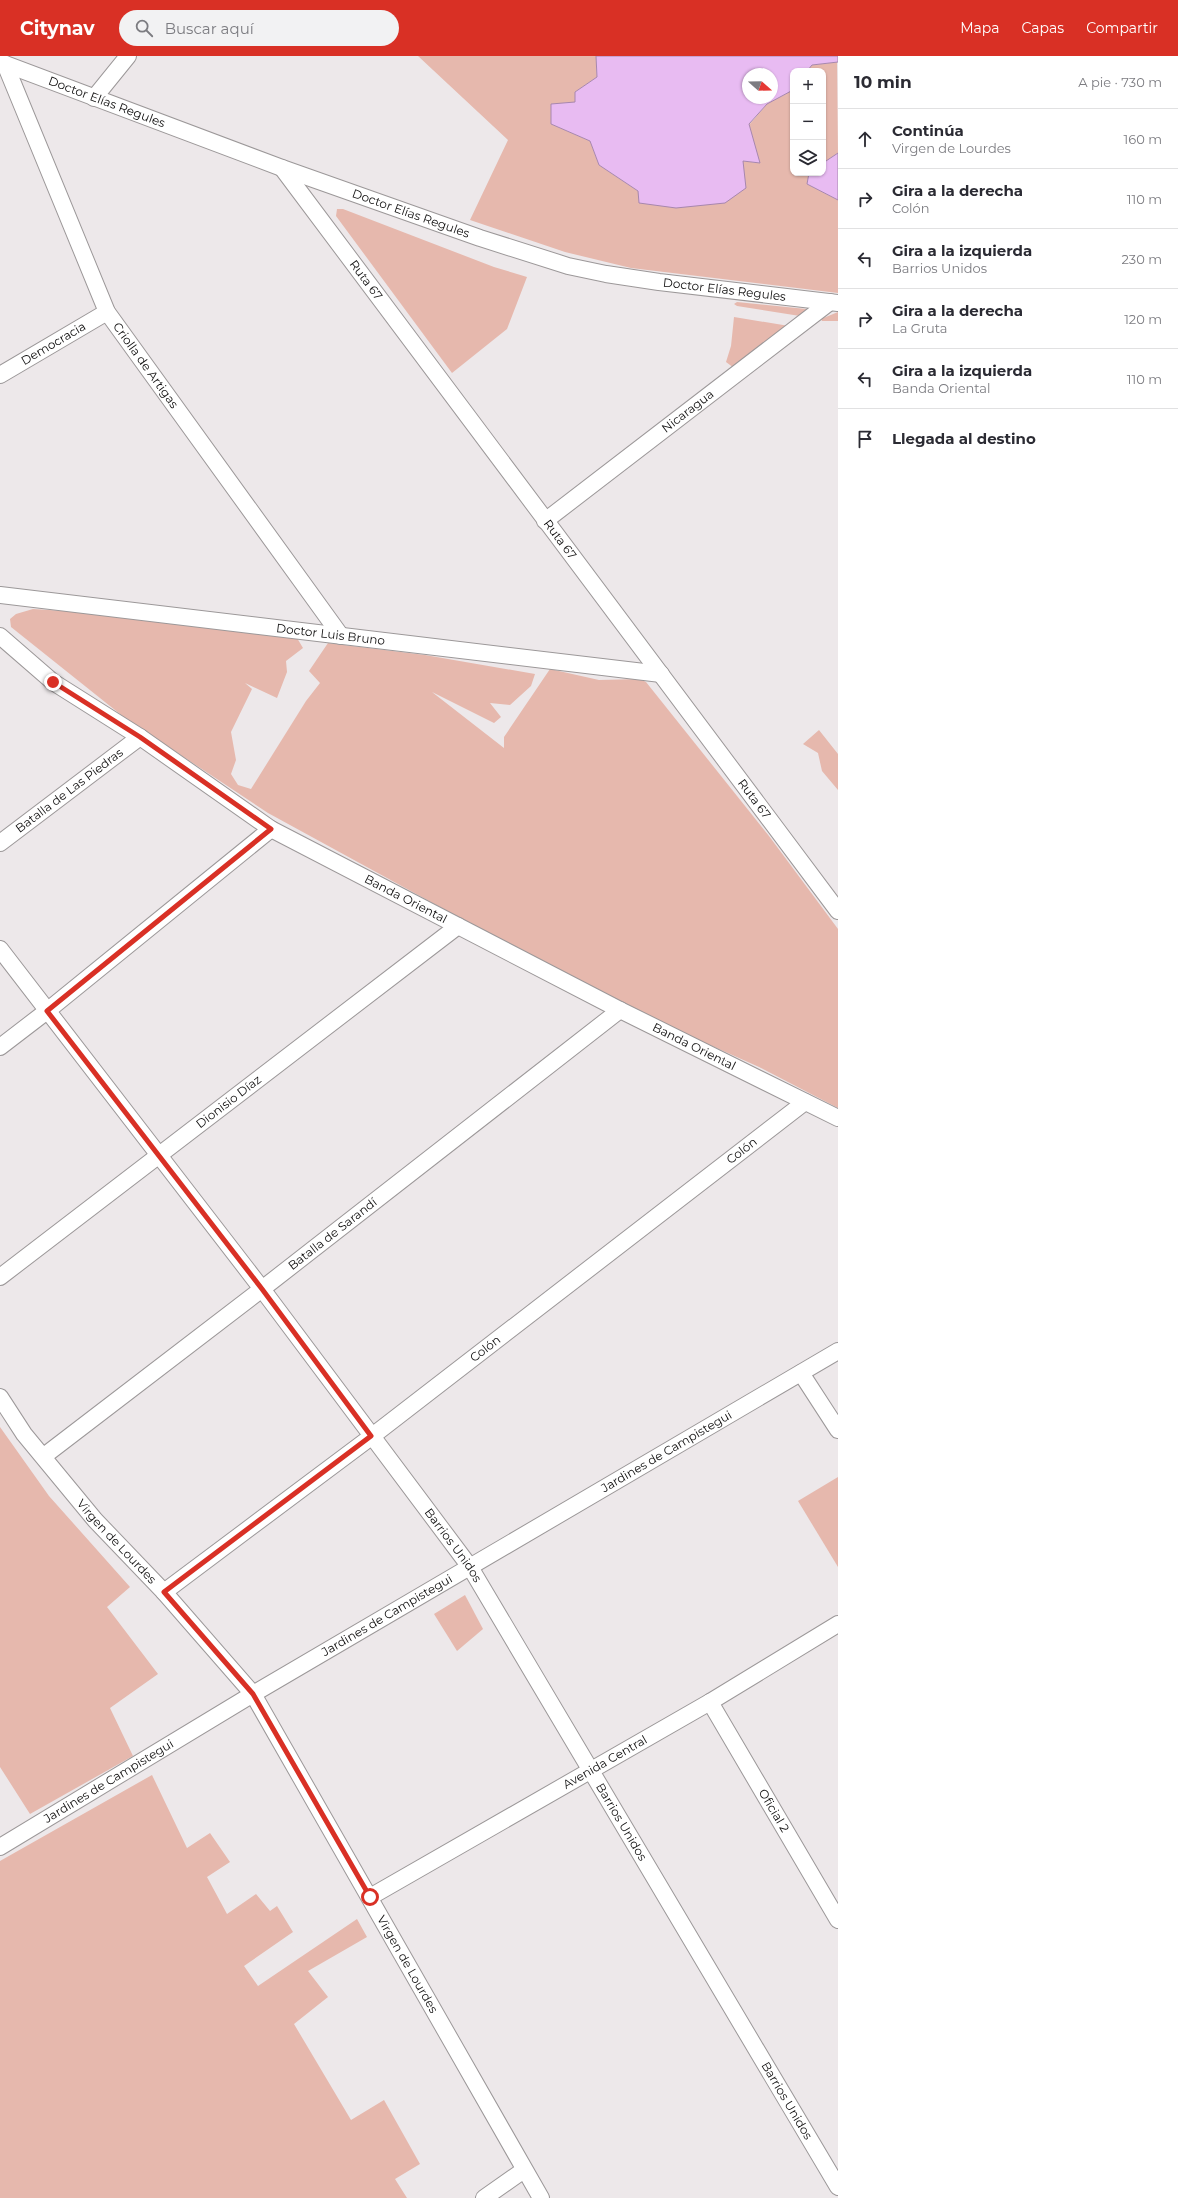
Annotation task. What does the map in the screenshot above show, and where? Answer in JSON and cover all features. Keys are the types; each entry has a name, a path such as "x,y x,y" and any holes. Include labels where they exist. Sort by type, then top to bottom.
{"street":[{"path":"94,98 128,56"},
{"name":"Doctor Elías Regules","path":"2,63 282,168 480,238 568,266 606,274 659,282 834,303"},
{"name":"Criolla de Artigas","path":"2,63 107,312 341,636"},
{"name":"Ruta 67","path":"282,168 838,911"},
{"name":"Nicaragua","path":"545,521 834,303"},
{"name":"Democracia","path":"0,375 107,312"},
{"name":"Doctor Luis Bruno","path":"0,595 660,674"},
{"name":"Banda Oriental","path":"0,636 53,682 140,737 271,829 620,1010 838,1118"},
{"name":"Batalla de Las Piedras","path":"0,843 140,737"},
{"path":"0,1046 47,1011 271,829"},
{"name":"Dionisio Díaz","path":"0,1277 458,926"},
{"name":"Barrios Unidos","path":"0,949 262,1289 470,1567 838,2187"},
{"name":"Batalla de Sarandí","path":"44,1456 262,1289 620,1010"},
{"name":"Colón","path":"164,1592 371,1436 805,1102"},
{"name":"Jardines de Campistegui","path":"0,1847 253,1694 838,1351"},
{"path":"801,1374 838,1430"},
{"name":"Virgen de Lourdes","path":"0,1397 24,1434 44,1456 95,1520 164,1592 253,1694 541,2198"},
{"name":"Avenida Central","path":"370,1897 710,1702 838,1624"},
{"name":"Oficial 2","path":"710,1702 838,1920"},
{"path":"484,2198 524,2170"}],"shaded area":[{"path":"418,56 596,56 597,77 575,92 575,102 551,124 590,141 599,165 638,191 743,161 759,163 749,125 767,104 778,104 778,98 790,92 790,176 808,176 807,184 838,200 838,293 631,268 565,252 470,220 508,140"},
{"path":"596,56 838,56 838,62 812,65 810,68 790,68 790,92 778,98 778,68 742,68 742,104 767,104 749,124 760,163 743,161 746,188 725,203 676,208 639,203 638,191 599,165 590,141 551,124 551,104 575,102 575,92 597,77"},
{"path":"837,62 838,153 826,161 826,68 810,68 812,65"},
{"path":"838,153 838,200 807,184 808,176 826,176 826,161"},
{"path":"337,209 343,209 494,267 527,277 507,329 452,373 336,216"},
{"path":"737,302 806,309 807,312 800,316 737,306 734,304"},
{"path":"838,312 838,321 822,321 821,319"},
{"path":"734,317 789,326 734,368 726,362 731,346"},
{"path":"33,609 113,614 297,638 303,648 286,661 287,672 277,698 245,683 252,689 231,732 236,760 231,774 238,785 251,789 306,701 320,683 309,671 328,643 425,655 535,674 531,686 510,705 490,703 501,717 494,723 432,692 504,748 504,737 550,669 599,680 640,679 646,682 769,836 838,929 838,1108 759,1067 614,1002 268,813 125,718 11,627 10,619 16,614"},
{"path":"819,730 838,754 838,790 822,771 818,753 803,744"},
{"path":"0,1427 49,1496 130,1587 107,1607 158,1674 110,1708 133,1756 30,1814 0,1767"},
{"path":"838,1477 838,1567 798,1501"},
{"path":"465,1595 483,1629 457,1651 434,1614"},
{"path":"152,1775 187,1848 210,1833 230,1862 207,1877 227,1914 256,1894 270,1911 277,1906 293,1932 244,1966 258,1986 357,1919 367,1937 308,1971 328,1997 294,2024 351,2120 384,2100 420,2164 395,2179 407,2198 0,2198 0,1861"}],"route":[{"path":"53,682 140,737 271,829 47,1011 262,1289 371,1436 164,1592 253,1694 370,1897"}]}
